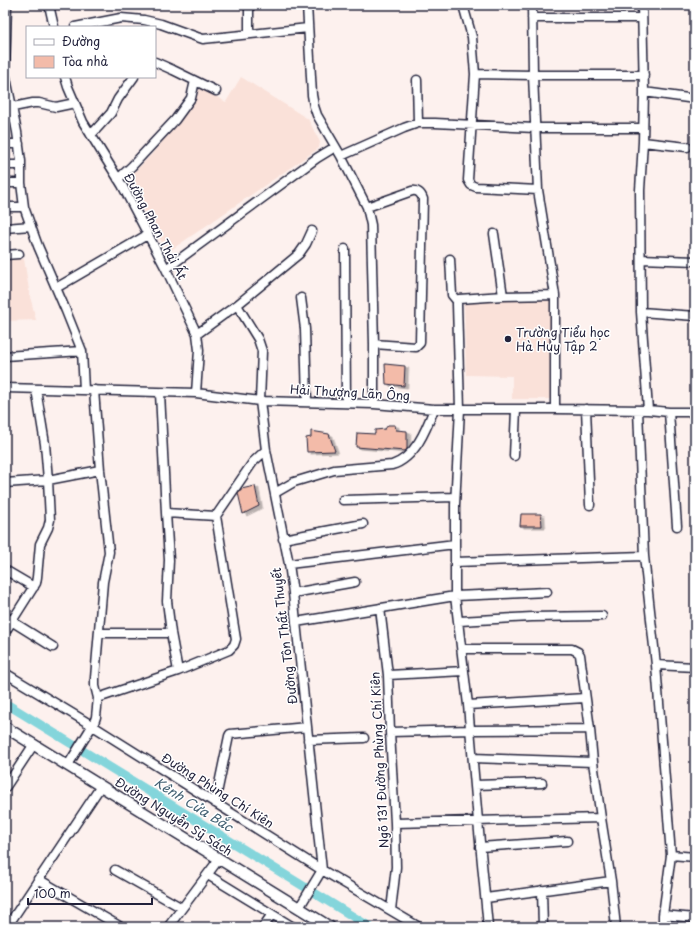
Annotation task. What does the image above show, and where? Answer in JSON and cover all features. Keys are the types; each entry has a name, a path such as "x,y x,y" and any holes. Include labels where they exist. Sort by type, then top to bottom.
{"main road":[{"name":"Đường Nguyễn Sỹ Sách","path":"5,727 330,927"}],"street":[{"path":"7,5 5,73 7,89 13,107 19,144 24,207 38,246 82,351 84,390"},
{"path":"49,5 54,26"},
{"path":"249,5 249,34"},
{"path":"307,5 312,101 317,115 341,156 367,207 372,232 374,404"},
{"path":"463,5 472,37 475,74 467,177 469,182 471,185 478,188 538,190"},
{"path":"532,5 533,75 538,190 555,295 555,409"},
{"path":"642,5 644,92 640,190 641,312 648,410"},
{"path":"81,26 121,18 144,20 162,24 203,39 308,28"},
{"path":"532,18 642,18"},
{"path":"156,62 216,91"},
{"path":"475,74 644,75"},
{"name":"Đường Phan Thái Ất","path":"65,78 83,122 118,179 166,269 197,334 199,350 196,393"},
{"path":"91,135 111,113 118,99 133,78"},
{"path":"417,80 418,124"},
{"path":"118,179 175,120 191,98 195,81"},
{"path":"644,92 695,99"},
{"path":"13,107 33,103 56,107 75,103"},
{"path":"341,156 404,128 418,124 435,123 535,128 642,128"},
{"path":"643,142 687,147"},
{"path":"5,144 19,144"},
{"path":"166,269 317,158 335,147"},
{"path":"5,165 21,165"},
{"path":"5,183 21,183"},
{"path":"367,207 414,191 420,194 423,199 420,343 416,346 374,344"},
{"path":"5,207 24,207"},
{"path":"5,228 31,226"},
{"path":"197,334 237,305 299,254 312,231"},
{"path":"494,234 503,296"},
{"path":"56,288 147,235"},
{"path":"345,249 346,402"},
{"path":"5,254 19,254"},
{"path":"450,259 452,295 457,301 460,409 455,497 456,596 471,730 488,927"},
{"path":"641,259 695,261"},
{"path":"457,301 459,299 503,296 555,295"},
{"path":"300,298 305,328 306,402"},
{"name":"Đường Tôn Thất Thuyết","path":"237,305 260,344 262,351 260,401 266,450 293,594 321,873"},
{"path":"641,312 695,316"},
{"path":"5,356 82,351"},
{"name":"Hải Thượng Lãn Ông","path":"5,388 196,393 260,401 346,402 434,409 586,409 695,412"},
{"path":"5,632 8,619 34,587 37,577 40,544 49,524 48,480 44,431 36,389"},
{"path":"68,765 93,726 96,717 98,698 95,678 103,582 109,552 100,470 94,390"},
{"path":"160,393 169,560 167,601 178,671"},
{"path":"274,493 294,482 334,470 392,465 399,463 408,456 419,441 434,409"},
{"path":"514,456 516,409"},
{"path":"586,409 590,505"},
{"path":"638,410 644,556 656,665 671,855 663,915 663,927"},
{"path":"669,412 677,526"},
{"path":"98,698 178,671 232,648 236,639 216,516 253,462 266,450"},
{"path":"5,483 48,480 100,470"},
{"path":"343,500 455,497"},
{"path":"166,513 216,516"},
{"path":"283,539 362,524"},
{"path":"288,564 455,544"},
{"path":"455,562 644,556"},
{"path":"5,570 34,587"},
{"path":"293,594 355,582"},
{"path":"296,622 456,596 547,592"},
{"name":"Ngõ 131 Đường Phùng Chí Kiên","path":"380,608 388,675 395,823 396,867 391,910"},
{"path":"459,621 532,616 602,616"},
{"path":"8,619 53,647"},
{"path":"99,633 171,633"},
{"path":"462,649 572,649 580,655 616,927"},
{"path":"656,665 695,667"},
{"path":"388,675 464,671"},
{"name":"Đường Phùng Chí Kiên","path":"5,673 93,726 215,803 321,873 391,910 419,927"},
{"path":"468,706 585,698"},
{"path":"215,803 230,734 306,727"},
{"path":"390,732 590,729"},
{"path":"308,740 364,738"},
{"path":"5,788 34,744"},
{"path":"473,758 593,762"},
{"path":"475,785 542,783"},
{"path":"7,927 101,786"},
{"path":"395,823 601,818"},
{"path":"480,847 567,841"},
{"path":"671,855 695,858"},
{"path":"168,927 219,859"},
{"path":"115,870 182,908"},
{"path":"299,908 321,873"},
{"path":"208,875 293,927"},
{"path":"38,879 120,927"},
{"path":"486,898 611,881"},
{"path":"542,890 544,927"},
{"path":"263,927 272,914"},
{"path":"663,915 695,918"}],"shaded area":[{"path":"241,77 308,119 320,142 319,148 171,250 164,246 126,181 151,155 175,126 200,88 226,102"},
{"path":"5,259 24,259 30,296 36,320 5,321"},
{"name":"Trường Tiểu học Hà Huy Tập 2","path":"550,298 553,399 512,399 512,376 466,375 464,303"}],"building":[{"path":"385,364 405,366 404,386 386,384"},
{"path":"388,425 395,425 396,430 407,431 407,449 405,451 356,447 357,433 375,434 375,430 385,429"},
{"path":"311,431 329,434 335,451 307,452 306,438 311,437"},
{"path":"255,486 259,506 243,514 238,493 241,489"},
{"path":"521,514 541,514 542,526 520,526"}],"waterway":[{"name":"Kênh Cửa Bắc","path":"5,703 370,927"}],"place":[{"name":"Trường Tiểu học Hà Huy Tập 2","path":"508,339"}]}
